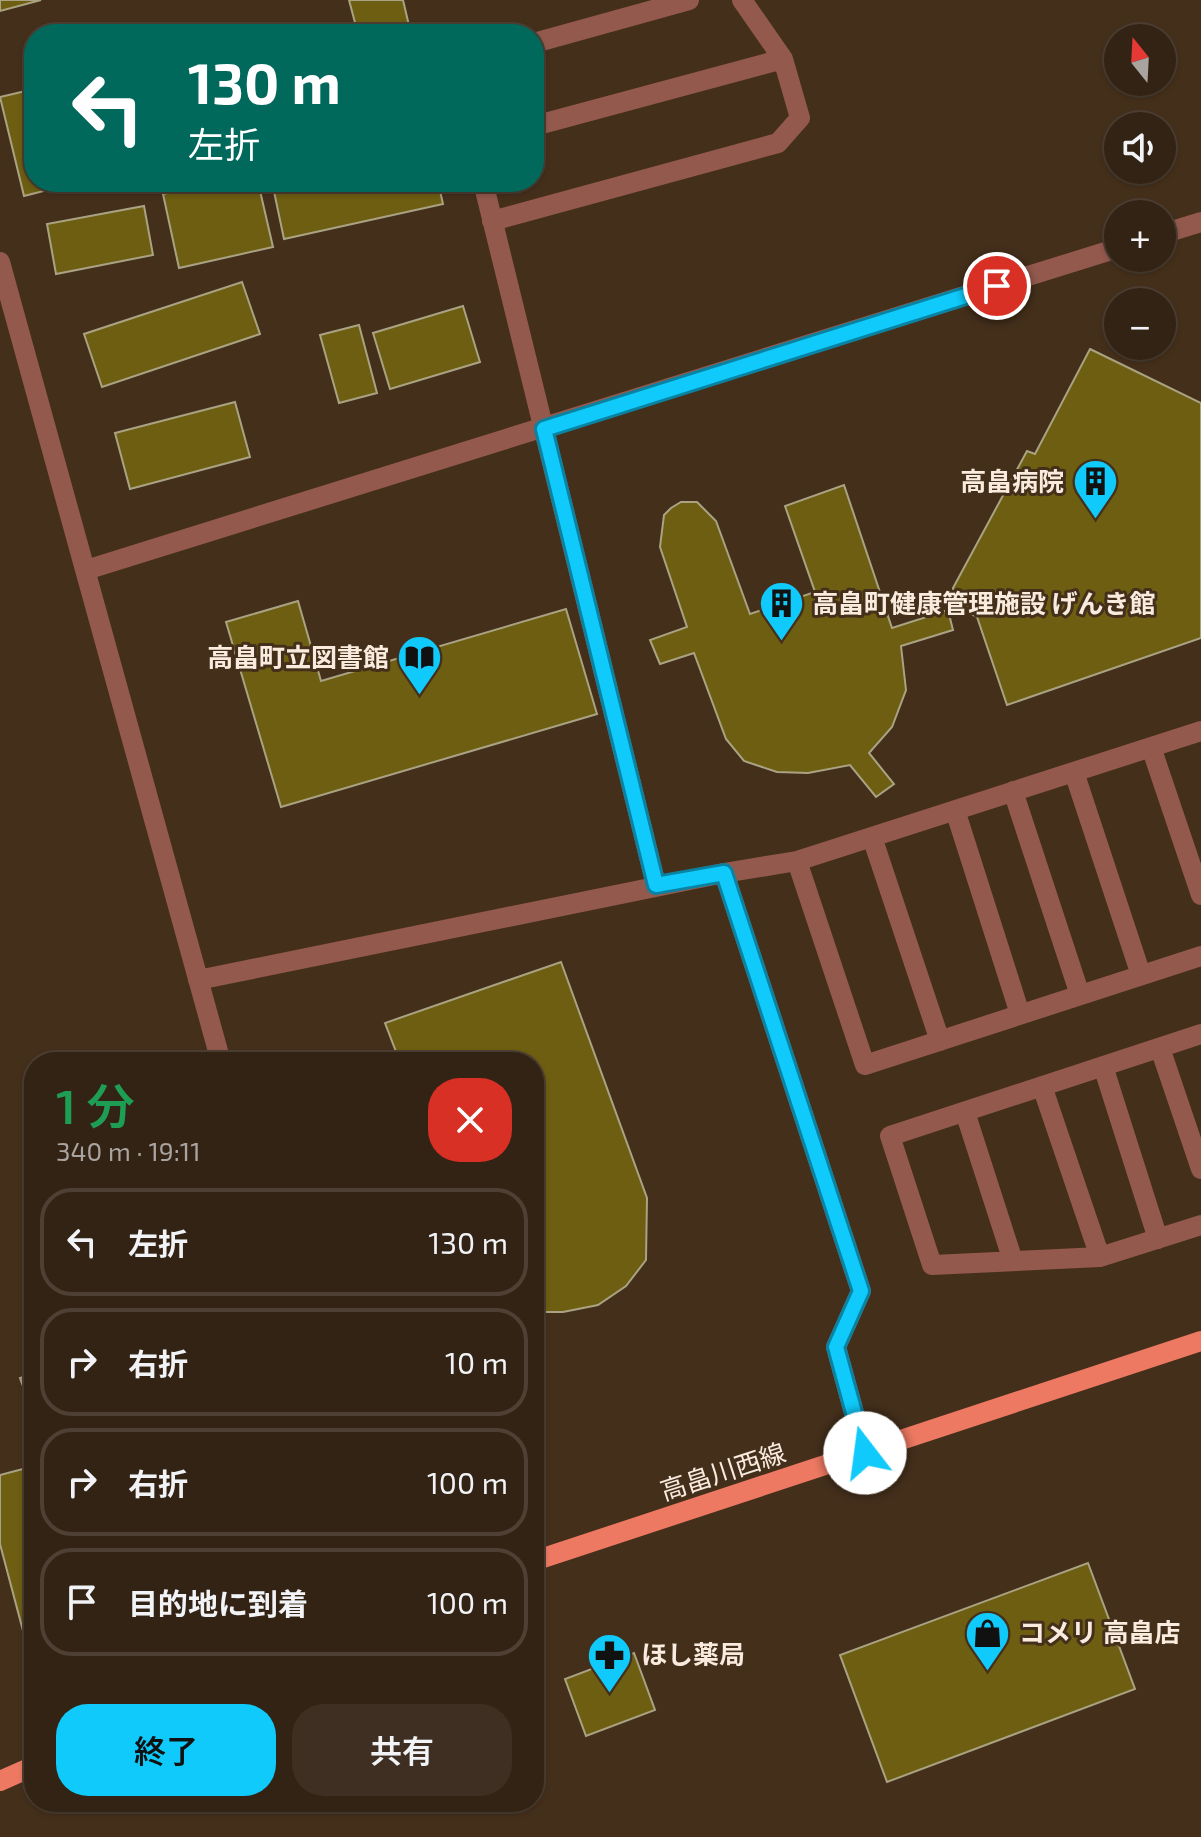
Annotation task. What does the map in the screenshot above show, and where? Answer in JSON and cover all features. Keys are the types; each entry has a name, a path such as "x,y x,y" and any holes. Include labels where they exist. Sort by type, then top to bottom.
{"main road":[{"name":"高畠川西線","path":"544,1558 1201,1341"},
{"path":"0,1781 24,1770"}],"street":[{"path":"544,40 689,0"},
{"path":"492,221 778,143 800,118 783,59 742,0"},
{"path":"544,123 783,59"},
{"path":"485,192 656,885"},
{"path":"1176,230 1201,222"},
{"path":"86,570 1104,252"},
{"path":"0,262 8,322 86,570 218,1052"},
{"path":"198,980 656,885 797,861 1201,731"},
{"path":"1151,747 1201,895"},
{"path":"1074,772 1141,975"},
{"path":"1013,791 1080,995"},
{"path":"955,810 1020,1014"},
{"path":"872,837 940,1041"},
{"path":"797,861 865,1065 1201,956"},
{"path":"724,873 861,1291 836,1347 865,1453"},
{"path":"1201,1034 890,1136 932,1265 1100,1257 1201,1225"},
{"path":"1160,1048 1201,1169"},
{"path":"1103,1066 1158,1239"},
{"path":"1042,1086 1100,1257"},
{"path":"965,1112 1013,1261"}],"building":[{"path":"0,0 41,0 0,11"},
{"path":"349,0 403,0 409,24 355,24"},
{"path":"24,91 24,192 40,192 24,196 0,97"},
{"path":"260,192 273,247 179,268 163,194"},
{"path":"274,192 440,192 443,204 284,239"},
{"path":"144,206 153,255 56,274 47,224"},
{"path":"242,282 260,334 102,387 84,334"},
{"path":"463,306 480,362 390,389 373,333"},
{"path":"359,325 377,393 339,403 320,335"},
{"name":"高畠病院","path":"1090,349 1104,356 1104,360 1113,360 1201,403 1201,638 1007,705 977,617 958,607 960,600 953,594 953,588 1027,451 1035,454"},
{"path":"235,402 250,457 130,489 115,433"},
{"name":"高畠町健康管理施設 げんき館","path":"844,485 892,628 948,610 953,630 901,646 906,690 892,727 869,753 894,784 876,797 850,765 808,773 777,772 744,761 726,739 694,653 660,664 650,640 687,627 660,547 664,515 671,508 681,502 697,502 716,521 750,614 815,592 785,506"},
{"name":"高畠町立図書館","path":"298,601 321,681 566,609 597,714 281,807 226,622"},
{"path":"561,962 647,1198 646,1260 626,1286 598,1305 563,1312 544,1312 544,1052 396,1052 385,1023"},
{"path":"24,1469 24,1635 0,1544 0,1475"},
{"name":"コメリ 高畠店","path":"1088,1563 1135,1689 887,1782 840,1655"},
{"name":"ほし薬局","path":"634,1653 655,1710 586,1736 565,1679"}],"place":[{"name":"高畠病院","path":"1095,521"},
{"name":"高畠町健康管理施設 げんき館","path":"781,643"},
{"name":"高畠町立図書館","path":"420,697"},
{"name":"コメリ 高畠店","path":"988,1672"},
{"name":"ほし薬局","path":"610,1694"}],"route":[{"path":"865,1453 836,1347 861,1291 724,873 656,885 544,429 997,286"}]}
